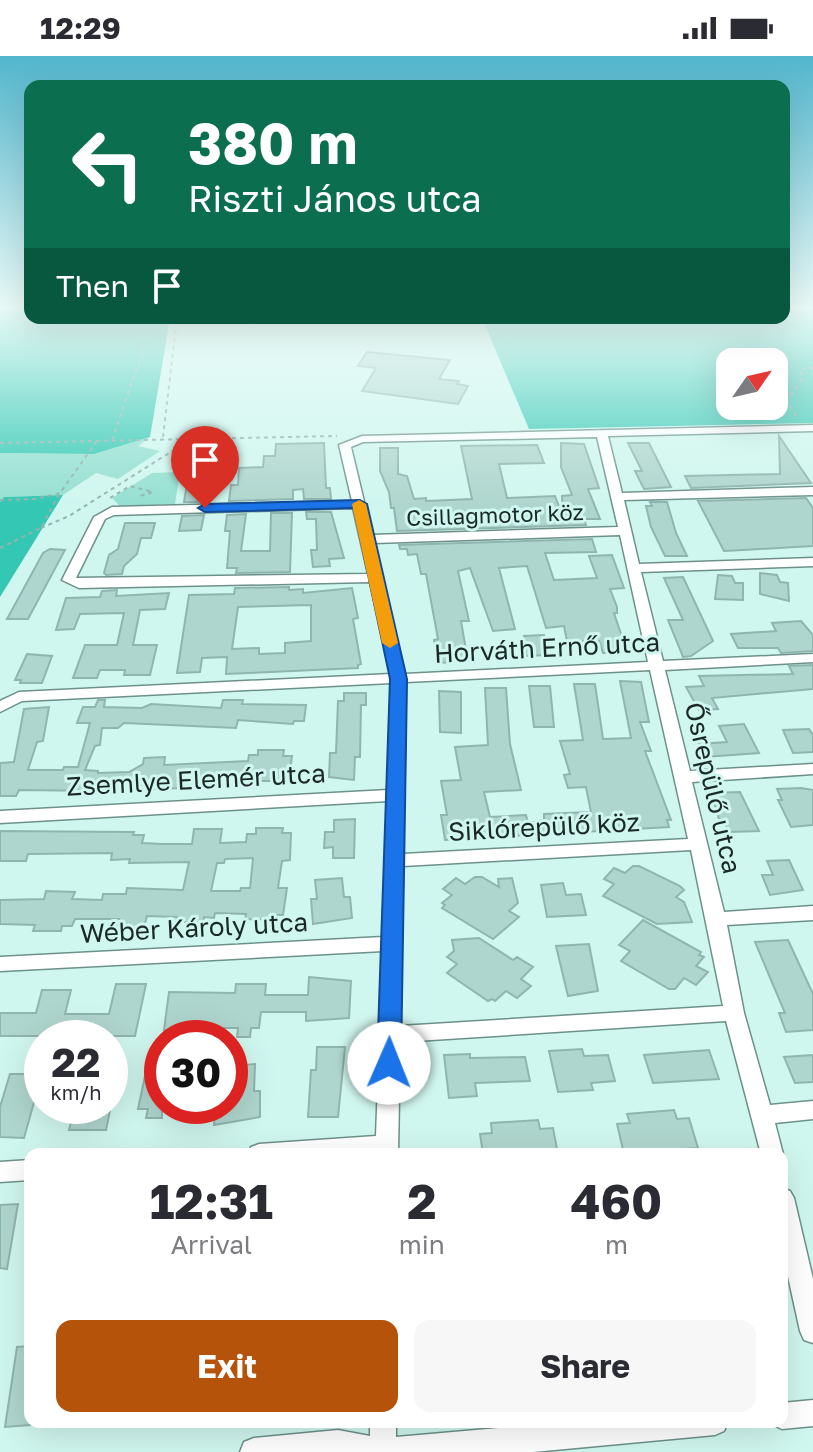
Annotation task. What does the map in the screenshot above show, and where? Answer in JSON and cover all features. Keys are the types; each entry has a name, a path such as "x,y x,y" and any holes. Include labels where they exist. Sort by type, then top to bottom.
{"street":[{"path":"388,1148 399,679 345,445 352,440 809,425"},
{"name":"Ősrepülő utca","path":"602,433 716,919 734,1013 771,1148"},
{"path":"616,497 813,491"},
{"path":"360,504 112,511 100,517 69,580 79,584 375,578"},
{"name":"Csillagmotor köz","path":"367,539 624,531"},
{"path":"632,568 813,562"},
{"name":"Horváth Ernő utca","path":"0,707 19,697 813,658"},
{"path":"683,777 813,769"},
{"name":"Zsemlye Elemér utca","path":"0,817 394,795"},
{"name":"Siklórepülő köz","path":"393,861 697,844"},
{"path":"716,919 813,913"},
{"name":"Wéber Károly utca","path":"0,964 391,944"},
{"path":"389,1035 734,1013"},
{"path":"763,1115 813,1110"},
{"path":"0,1172 24,1170"},
{"path":"788,1224 813,1331"},
{"path":"788,1415 813,1413"},
{"path":"383,1428 383,1452"},
{"path":"254,1452 338,1444 383,1452 649,1428"}],"path":[{"path":"112,440 135,374"},
{"path":"163,439 171,374"},
{"path":"803,374 802,383 787,401 796,417 809,425"},
{"path":"0,443 337,436 352,440"},
{"path":"0,548 69,516 193,438"},
{"path":"41,528 60,493 98,440"},
{"path":"112,511 110,499 130,486 160,497"},
{"path":"147,501 140,496 153,492"},
{"path":"0,500 35,499 60,493"}],"green space":[{"path":"0,374 161,374 150,437 94,454 0,453"},
{"path":"506,374 716,374 716,420 788,420 788,374 813,374 813,423 529,429"},
{"path":"150,437 138,446 160,451 118,479 96,473 63,495 4,497 0,502 0,453 94,454"},
{"path":"180,472 175,504 120,506 112,498 152,473"},
{"path":"63,495 0,597 0,502 4,497"}],"building":[{"path":"372,374 442,374 439,379 459,381 457,384 468,386 458,404 362,391"},
{"path":"779,436 811,483 691,488 685,476 780,474"},
{"path":"324,443 326,488 330,488 331,499 304,499 303,489 293,490 293,499 229,501 231,485 238,485 239,468 263,467 264,456 275,456 276,444"},
{"path":"561,443 584,444 599,488 588,489 600,519 584,519 586,525 397,531 394,508 391,508 389,492 380,471 380,448 398,448 398,474 407,476 414,499 426,498 426,501 472,499 461,446 537,445 544,463 499,464 507,498 555,496 563,517 562,496 572,495 561,467"},
{"path":"628,443 649,443 671,487 644,489 635,471 642,471"},
{"path":"213,464 206,502 184,502 190,465"},
{"path":"806,498 813,508 813,546 724,551 698,501"},
{"path":"650,502 667,502 687,556 665,556 651,527 646,506 652,506"},
{"path":"306,512 331,512 344,558 329,559 330,566 313,567 311,550 317,550 316,519 307,519"},
{"path":"271,513 292,513 290,572 236,573 237,568 227,568 230,531 225,531 227,515 246,514 241,551 270,551"},
{"path":"204,515 201,530 179,531 182,516"},
{"path":"125,523 155,523 151,538 141,538 137,554 124,566 122,574 106,575 109,555 118,549"},
{"path":"592,539 596,552 545,553 554,580 597,578 589,556 612,555 624,588 610,589 627,652 603,653 599,641 567,641 564,626 546,628 527,566 499,568 515,629 493,631 470,568 458,571 469,621 461,621 468,661 438,663 434,640 438,639 426,574 421,574 417,554 408,555 407,549 400,549 399,545"},
{"path":"50,549 65,550 28,619 7,619 43,553"},
{"path":"760,573 777,575 780,582 788,583 789,601 760,594"},
{"path":"718,575 732,576 735,583 743,583 743,600 715,599"},
{"path":"683,577 713,641 691,656 683,657 668,620 683,620 664,578"},
{"path":"289,587 289,590 303,589 303,593 352,588 358,618 353,619 361,664 358,668 226,674 227,657 202,658 200,672 177,673 189,595 234,594 235,588","holes":["311,605 311,641 285,643 285,653 259,654 259,648 232,649 238,607"]},
{"path":"117,590 116,596 169,593 165,609 140,610 133,645 157,645 150,675 124,675 125,670 100,670 97,678 73,678 85,645 117,645 124,613 80,614 74,629 56,630 66,598 100,597 102,591"},
{"path":"801,621 813,635 813,651 781,653 778,648 738,648 731,634 776,631 772,623"},
{"path":"544,635 547,655 526,656 524,636"},
{"path":"27,654 52,656 42,683 20,683 21,680 15,680"},
{"path":"813,665 813,689 712,698 718,709 699,710 686,687 704,686 699,676 793,674 789,666"},
{"path":"620,681 641,682 649,722 640,722 651,751 645,751 671,820 667,820 669,827 445,840 441,815 447,815 441,781 461,780 455,747 488,745 485,688 506,688 510,744 521,790 484,792 490,817 526,815 528,823 544,820 544,814 591,812 586,787 568,788 564,775 570,774 560,741 583,740 574,684 595,684 603,739 631,738"},
{"path":"529,686 550,686 554,727 534,727"},
{"path":"439,691 461,692 461,733 440,732"},
{"path":"344,693 366,693 366,705 361,705 360,757 355,757 354,780 329,777 330,753 336,753 338,701 344,701"},
{"path":"98,700 105,700 104,707 142,708 151,704 221,708 223,700 243,700 242,704 306,705 304,721 294,721 293,724 238,720 236,728 124,723 118,728 102,728 100,745 95,746 85,770 98,773 129,772 143,764 144,758 165,757 164,765 248,761 249,755 258,755 258,750 284,750 283,756 292,756 289,777 280,777 280,781 252,781 253,776 226,776 226,786 137,790 137,787 101,788 100,791 19,790 16,796 0,796 0,763 14,762 24,709 49,707 43,741 37,742 28,770 63,770 64,767 78,767 90,723 77,723 83,707 95,707"},
{"path":"744,724 759,753 705,757 699,744 727,742 719,726"},
{"path":"809,729 813,735 813,752 793,753 783,730"},
{"path":"777,789 813,790 813,825 791,827 778,800 782,800"},
{"path":"740,792 759,831 729,832 723,819 719,819 711,793"},
{"path":"355,819 354,858 333,858 333,847 324,848 325,832 334,832 334,820"},
{"path":"256,828 283,828 282,833 291,833 290,860 282,861 278,888 287,888 283,915 273,915 272,920 245,919 246,914 215,913 214,918 204,917 203,922 176,922 177,917 147,916 144,927 117,928 119,919 75,919 72,926 62,926 61,931 33,931 35,925 0,924 0,900 44,899 46,891 75,892 72,899 102,900 103,894 126,894 127,888 183,890 189,862 129,863 130,859 111,860 112,853 28,854 26,861 0,861 0,831 134,832 133,835 144,835 142,843 163,844 192,844 194,829 222,829 220,843 246,842 247,834 256,834","holes":["253,858 250,888 211,891 217,863 224,863 225,859"]},
{"path":"789,860 803,890 770,895 762,875 773,875 767,861"},
{"path":"633,866 680,886 684,890 676,897 684,902 692,922 657,924 603,896 614,884 604,879 614,868 625,873"},
{"path":"475,877 482,877 499,887 498,879 512,878 518,903 509,911 519,917 493,939 442,908 445,905 442,903 452,895 443,889 456,878 465,884"},
{"path":"342,878 344,897 350,897 352,918 313,924 311,899 317,899 315,880"},
{"path":"563,883 566,895 581,894 586,915 547,917 541,885"},
{"path":"643,920 701,952 699,955 704,957 696,966 708,972 696,985 684,978 675,989 669,989 621,961 630,951 619,945"},
{"path":"479,938 513,960 517,957 533,967 521,979 531,986 517,998 506,991 495,1001 488,1001 447,973 457,964 447,957 454,951 452,940"},
{"path":"788,940 813,994 813,1030 786,1032 779,1013 785,1013 755,942"},
{"path":"589,944 598,991 568,996 556,946"},
{"path":"309,977 351,981 349,1018 306,1021 306,1012 261,1012 259,1028 251,1028 250,1037 248,1020 165,1020 169,992 235,993 236,984 266,984 265,995 308,995"},
{"path":"116,984 146,984 135,1036 128,1036 128,1020 24,1020 24,1036 0,1036 0,1013 36,1013 42,990 71,990 65,1014 109,1014"},
{"path":"317,1047 345,1047 338,1117 308,1117 311,1070 316,1070"},
{"path":"582,1049 584,1056 608,1055 615,1081 591,1083 593,1090 558,1092 549,1051"},
{"path":"709,1050 719,1079 653,1083 644,1055"},
{"path":"470,1054 470,1058 525,1057 530,1081 475,1083 477,1096 449,1098 444,1055"},
{"path":"813,1055 813,1082 795,1083 784,1057"},
{"path":"255,1064 254,1091 260,1091 260,1117 248,1119 248,1065"},
{"path":"10,1074 24,1074 24,1124 28,1124 24,1138 0,1137 0,1107"},
{"path":"144,1081 144,1109 138,1109"},
{"path":"674,1110 677,1119 689,1118 698,1148 623,1148 617,1124 630,1123 627,1114"},
{"path":"538,1120 540,1129 553,1128 557,1148 482,1148 480,1134 492,1133 491,1123"},
{"path":"70,1124 107,1124 106,1130 69,1130"},
{"path":"18,1204 7,1269 0,1268 0,1205"},
{"path":"24,1346 24,1425 5,1427 17,1347"}],"slow traffic":[{"path":"359,504 390,643"}],"route":[{"path":"205,508 360,504 399,679 389,1063"}]}
